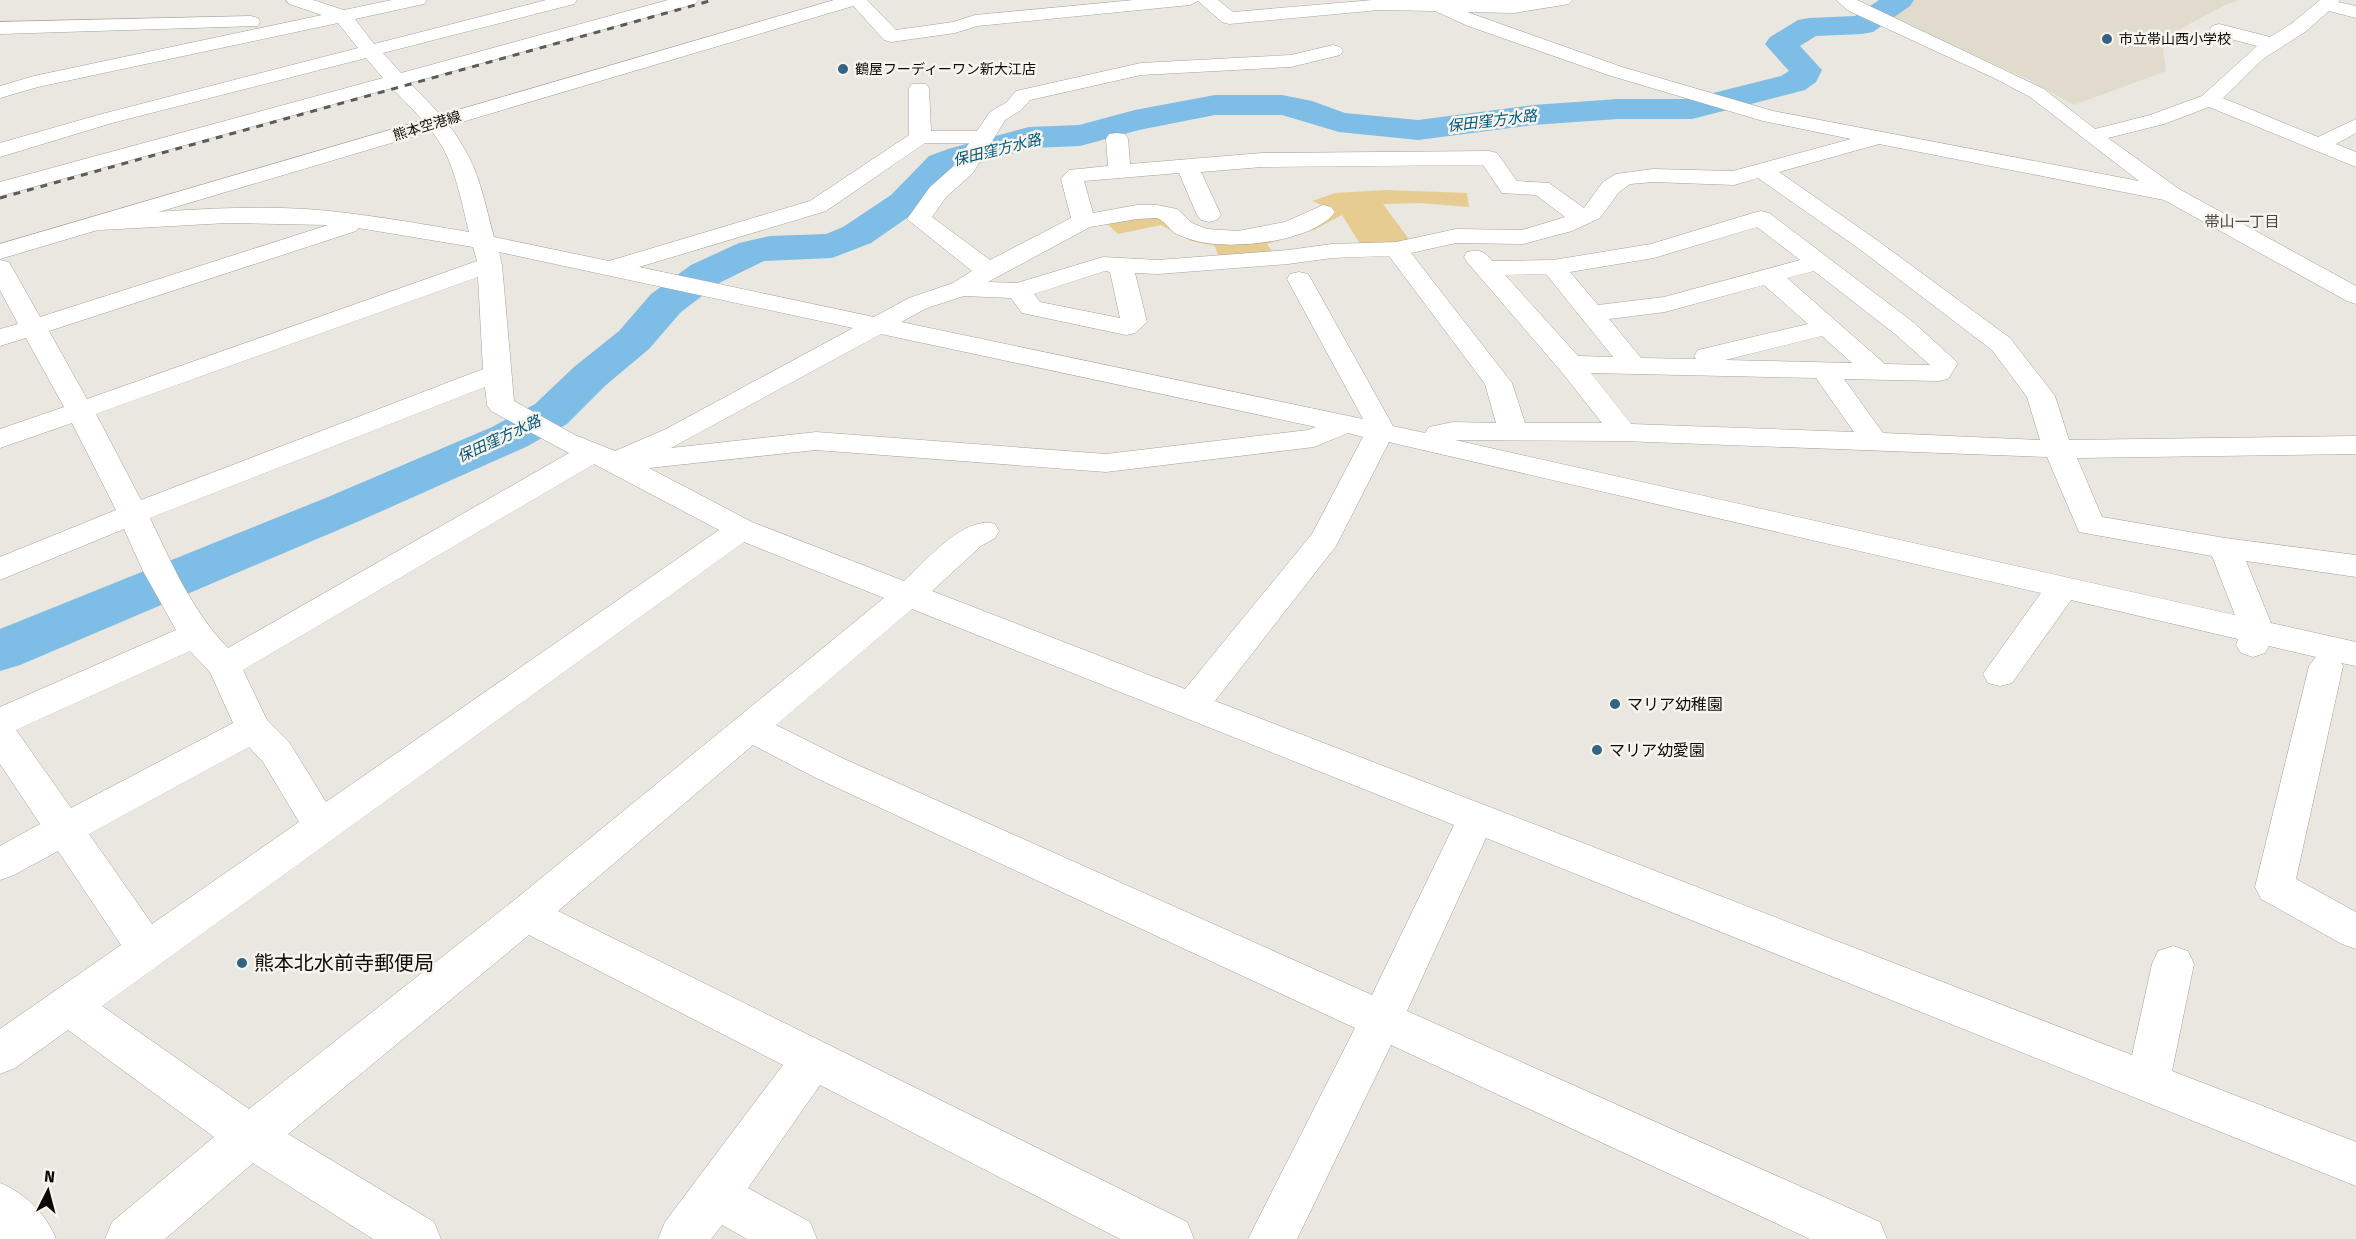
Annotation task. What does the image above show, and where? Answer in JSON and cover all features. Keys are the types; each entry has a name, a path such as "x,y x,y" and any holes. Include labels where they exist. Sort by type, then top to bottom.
{"street":[{"path":"295,0 343,16 369,50 436,124 454,149 466,178 487,253 501,405 741,529 2356,1164"},
{"path":"0,92 34,82 418,0"},
{"path":"0,150 105,119 568,0"},
{"path":"0,208 689,0"},
{"path":"856,0 891,36 955,27 975,21 1190,0"},
{"name":"熊本空港線","path":"0,252 856,0"},
{"path":"1207,0 1229,18 1379,5 1439,4 1514,8 1563,0"},
{"path":"1845,0 1855,7 1992,69 2037,93 2091,136 2171,194 2356,296"},
{"path":"2091,136 2157,120 2209,100 2250,60 2329,2 2356,12"},
{"path":"1439,4 1475,22 1615,71 1770,117 1875,139 2171,194"},
{"path":"0,28 275,21 343,16"},
{"path":"2219,30 2273,44"},
{"path":"988,271 919,219 938,192 965,168 997,116 1014,106 1023,95 1141,69 1291,61 1333,51"},
{"path":"0,189 403,87"},
{"path":"919,88 920,137"},
{"path":"2209,100 2356,160"},
{"path":"2318,144 2356,125"},
{"path":"613,267 818,206 920,137 984,137"},
{"path":"1117,139 1120,171"},
{"path":"962,288 1018,291 1103,264 1158,267 1248,249 1332,251 1396,249 1456,236 1534,235 1581,218 1599,207 1612,185 1621,180 1640,176 1719,180 1875,139"},
{"path":"1084,221 1072,179 1077,176 1179,161 1288,170 1489,158 1510,188 1541,188 1581,218"},
{"path":"1179,161 1209,216"},
{"path":"1761,170 1866,243 2001,344 2041,396 2058,449 2090,525 2225,548 2356,566"},
{"path":"224,666 603,458 675,435 918,303 962,288 988,271 1084,221 1154,212 1168,213 1185,229 1224,238 1248,249"},
{"path":"1248,249 1314,219 1323,212"},
{"path":"101,223 208,216 304,216 361,222 487,253 613,267 1410,438 2258,631"},
{"path":"1488,268 1553,267 1654,251 1761,218 1945,363 1938,374 1876,370 1570,364"},
{"path":"0,338 361,222"},
{"path":"1456,236 1488,268 1570,364 1623,432"},
{"path":"1396,249 1498,383 1513,431"},
{"path":"0,439 80,411 487,253"},
{"path":"1592,314 1665,304 1819,262"},
{"path":"1018,291 1031,308 1126,327 1134,322 1121,265"},
{"path":"0,267 80,411 195,635 224,666 253,728 276,752 321,826"},
{"path":"1553,267 1634,366"},
{"path":"1769,276 1876,370"},
{"path":"1192,705 1325,538 1380,432 1378,421 1299,279"},
{"path":"1671,367 1828,327"},
{"path":"1824,370 1875,442"},
{"path":"0,569 133,514 497,373"},
{"path":"603,458 702,455 816,441 1106,463 1314,438 1344,425"},
{"path":"1410,438 1454,431 1513,431 1623,432 2058,449 2356,445"},
{"path":"0,1054 741,529"},
{"path":"129,1239 250,1136 526,914 909,594 970,539 984,531"},
{"path":"2225,548 2258,631 2251,645 2346,664 2275,886 2356,932"},
{"path":"2000,674 2063,587"},
{"path":"0,722 195,635"},
{"path":"750,727 829,768 1863,1239"},
{"path":"0,864 253,728"},
{"path":"0,735 147,950"},
{"path":"1272,1239 1381,1021 1476,819"},
{"path":"526,914 1170,1239"},
{"path":"2148,1081 2173,964"},
{"path":"68,1006 250,1136 417,1239"},
{"path":"682,1239 814,1058"},
{"path":"716,1195 793,1239"},
{"path":"0,1206 32,1239"}],"shaded area":[{"path":"1913,0 2240,0 2225,5 2182,28 2163,49 2166,71 2074,105 2027,79 1892,18"},
{"path":"1387,190 1467,193 1469,207 1420,203 1383,204 1411,242 1362,247 1342,215 1314,230 1267,244 1274,254 1219,259 1215,246 1191,241 1161,225 1118,234 1101,218 1142,211 1190,229 1255,235 1324,206 1312,201 1335,193"}],"waterway":[{"name":"保田窪方水路","path":"0,651 346,508 509,437 551,414 590,376 634,340 666,303 705,274 753,251 770,248 832,246 857,235 904,203 942,164 961,157 1029,138 1080,135 1135,120 1215,105 1282,105 1300,108 1339,122 1418,130 1533,115 1618,109 1692,109 1722,99 1761,93 1793,83 1804,75 1806,70 1781,44 1809,27 1862,25 1899,0"}],"railway":[{"path":"0,198 713,0"}],"place":[{"name":"市立帯山西小学校","path":"2107,39"},
{"name":"鶴屋フーディーワン新大江店","path":"843,69"},
{"name":"マリア幼稚園","path":"1615,704"},
{"name":"マリア幼愛園","path":"1597,750"},
{"name":"熊本北水前寺郵便局","path":"242,963"}],"district":[{"name":"帯山一丁目","path":"2242,222"}]}
